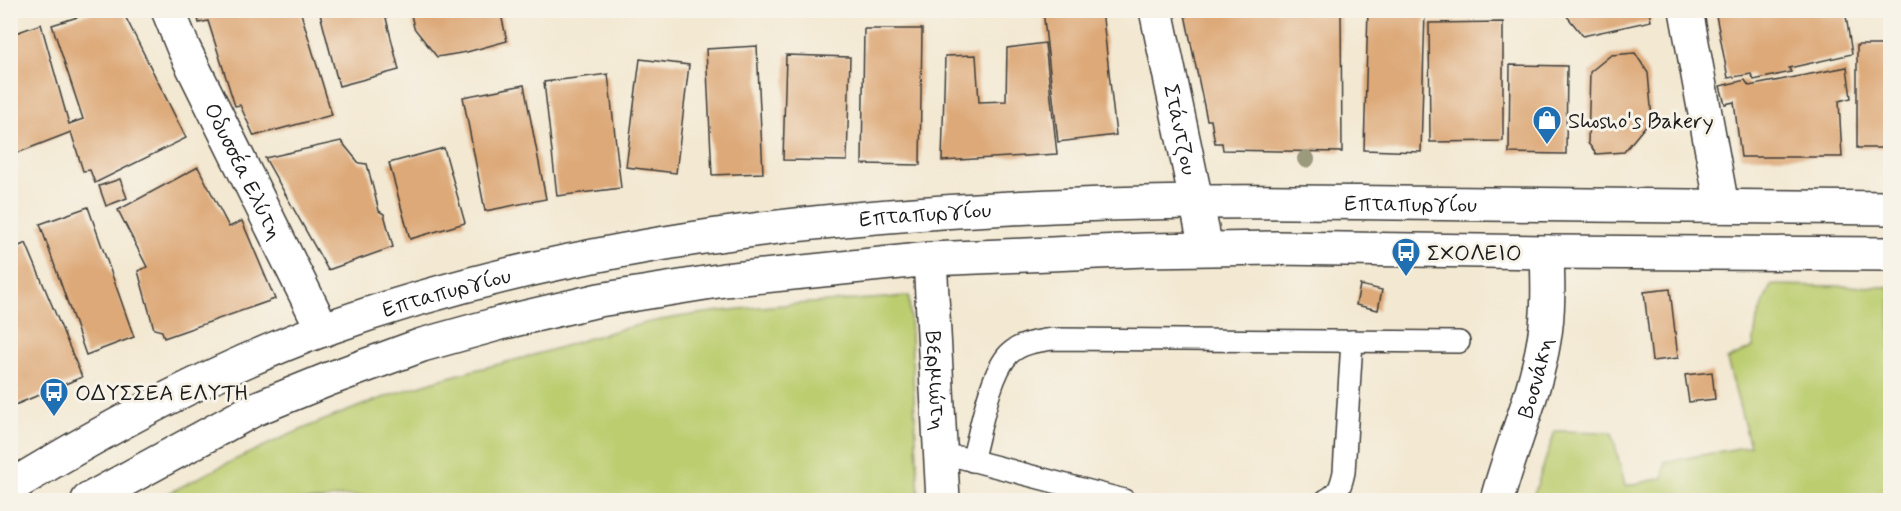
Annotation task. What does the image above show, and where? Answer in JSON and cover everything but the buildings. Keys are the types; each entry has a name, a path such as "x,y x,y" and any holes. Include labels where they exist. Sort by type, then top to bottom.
{"main road":[{"name":"Οδυσσέα Ελύτη","path":"168,10 183,47 323,330"},
{"name":"Στάντζου","path":"1156,10 1206,248"},
{"path":"1686,10 1722,206"},
{"name":"Επταπυργίου","path":"10,487 54,460 169,398 276,348 323,330 380,311 531,268 596,254 690,239 786,226 928,213 1080,204 1197,202 1890,208"},
{"name":"Επταπυργίου","path":"88,501 272,401 383,359 466,333 560,309 724,280 1004,255 1206,248 1890,254"},
{"name":"Βοσνάκη","path":"1497,501 1544,343 1548,316 1547,252"},
{"name":"Βερμιώτη","path":"930,260 943,501"}],"lane":[{"path":"972,461 997,375 1010,354 1023,345 1053,339 1459,342"},
{"path":"1326,501 1335,495 1341,485 1344,472 1352,341"},
{"path":"941,452 1124,501"}],"green space":[{"path":"1771,285 1890,287 1890,500 1532,500 1555,431 1612,432 1625,486 1663,478 1665,462 1750,446 1727,360 1753,347 1757,319"},
{"path":"909,296 919,500 378,500 350,496 322,500 156,500 258,449 365,404 449,377 627,327 723,311"}],"place":[{"name":"Shosho's Bakery","path":"1547,146"},
{"name":"ΣΧΟΛΕΙΟ","path":"1406,278"},
{"name":"ΟΔΥΣΣΕΑ ΕΛΥΤΗ","path":"54,418"}]}
